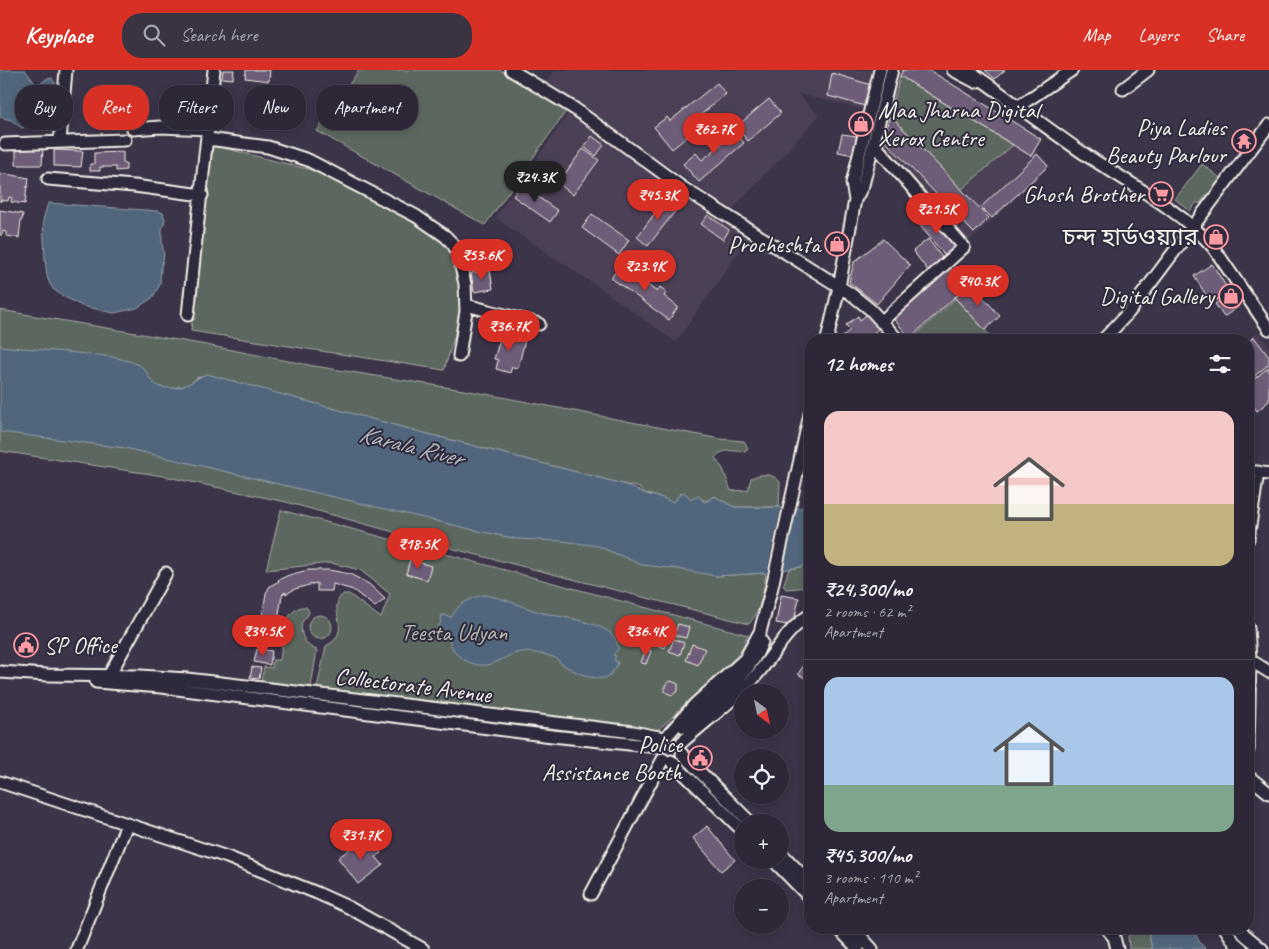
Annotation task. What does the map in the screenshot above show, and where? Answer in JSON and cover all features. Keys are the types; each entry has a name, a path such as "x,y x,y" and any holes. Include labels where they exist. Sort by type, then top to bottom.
{"street":[{"path":"60,142 66,70"},
{"path":"188,315 214,70"},
{"path":"511,70 572,107 682,188 840,287 870,310 893,334"},
{"path":"828,334 840,287 855,200 852,183 880,70"},
{"path":"855,200 863,186 892,70"},
{"path":"953,70 1019,106"},
{"path":"968,70 1084,154 1193,228 1213,247 1269,329"},
{"path":"1019,106 1072,70"},
{"path":"1123,89 1148,70"},
{"path":"149,128 160,127 208,134 268,147 308,160 416,216 445,236 458,253 465,284 466,305 459,356"},
{"path":"1109,334 1129,312 1268,128"},
{"path":"5,144 125,140"},
{"path":"874,144 964,247 882,322"},
{"path":"48,179 134,186 202,196"},
{"path":"466,305 539,324"},
{"path":"734,823 660,755 751,664 758,653 765,635 772,587 795,482 797,447 804,429"},
{"path":"1254,499 1258,472"},
{"path":"108,679 166,573"},
{"path":"671,742 695,704 745,659 772,587"},
{"path":"671,742 744,688 792,630 804,619"},
{"path":"1254,663 1269,672"},
{"name":"Collectorate Avenue","path":"3,672 13,678 108,679 161,687 528,717 633,732 671,742"},
{"name":"Collectorate Avenue","path":"312,700 445,723 671,742"},
{"path":"445,723 446,710"},
{"path":"667,760 678,759 671,742"},
{"path":"671,742 742,814"},
{"path":"591,894 667,760"},
{"path":"1254,781 1269,793"},
{"path":"0,782 227,857 348,907 423,949"},
{"path":"77,949 127,824"},
{"path":"789,861 804,877"},
{"path":"782,869 804,892"},
{"path":"844,934 858,949"},
{"path":"858,934 872,949"},
{"path":"1111,934 1117,949"},
{"path":"1229,934 1242,949"},
{"path":"1244,934 1262,949"}],"shaded area":[{"path":"556,70 875,70 867,110 798,94 819,116 732,210 545,82"},
{"path":"903,70 929,70 1041,139 1035,150 1050,166 966,244 881,147"},
{"path":"570,111 750,236 676,342 600,288 495,218"},
{"path":"1258,332 1269,346 1269,403 1257,413 1254,409 1254,335"}],"green space":[{"path":"359,70 500,70 567,110 485,225 317,131 418,130 418,85 349,85"},
{"path":"900,76 1013,145 961,190 890,115"},
{"path":"212,145 323,173 434,232 454,252 462,285 458,321 444,370 191,331"},
{"path":"1202,164 1224,181 1211,199 1206,195 1200,204 1197,202 1190,211 1175,199"},
{"path":"955,299 988,334 917,334"},
{"path":"0,310 201,344 314,366 470,391 720,439 744,441 748,448 745,452 725,451 715,458 723,469 731,491 748,490 751,478 759,475 770,475 780,482 779,507 734,507 714,496 707,500 695,497 691,499 681,493 672,502 642,492 640,488 207,375 196,378 190,385 167,389 157,386 148,379 146,371 0,347"},
{"path":"0,410 553,533 716,576 766,573 761,600 757,612 749,624 454,549 286,502 163,476 0,451"},
{"name":"Teesta Udyan","path":"281,510 748,635 740,652 729,664 659,729 654,730 317,688 326,646 334,640 338,633 338,600 343,594 349,594 381,618 390,594 360,570 331,563 266,570"},
{"path":"804,566 804,588 786,589 783,586 789,569"},
{"path":"301,607 306,607 309,611 301,627 304,639 317,650 311,687 261,682 264,667 272,668 273,660 280,660 286,622 294,611"},
{"path":"320,615 325,616 331,622 331,632 325,638 320,639 315,638 309,632 308,627 309,622 315,616"},
{"path":"1130,934 1149,934 1152,949 1129,949 1128,936"}],"water":[{"path":"0,70 25,70 36,85 15,85 15,123 0,117"},
{"path":"52,78 54,85 38,85 46,79"},
{"path":"48,203 158,211 163,213 165,220 162,229 164,255 160,284 152,298 137,308 114,313 82,306 53,289 47,277 45,259 43,220"},
{"name":"Karala River","path":"0,346 100,355 122,359 141,366 152,382 162,387 181,387 207,374 420,432 623,484 672,502 684,492 691,499 699,496 704,502 714,496 734,507 804,508 804,566 766,573 716,576 642,565 598,546 562,541 517,539 483,532 125,448 0,432"},
{"path":"483,595 539,612 574,619 606,630 617,643 618,649 613,655 616,656 614,660 618,662 616,668 608,677 597,678 572,670 544,654 527,652 514,654 487,665 479,665 465,660 453,650 449,636 438,633 442,615 452,617 464,603"},
{"path":"1149,934 1195,934 1206,949 1152,949"}],"pier":[{"path":"782,505 797,505 783,572 766,575"}],"building":[{"path":"223,70 234,70 233,79 222,78"},
{"path":"246,70 270,70 269,81 245,78"},
{"path":"903,70 929,70 1041,139 1031,156 900,76"},
{"path":"985,70 1005,70 995,79"},
{"path":"832,73 871,85 865,106 828,96"},
{"path":"717,83 726,94 687,126 693,132 672,149 654,127 667,117 670,121"},
{"path":"769,99 781,113 748,141 736,127"},
{"path":"890,115 989,218 974,233 883,139"},
{"path":"730,126 744,143 699,182 683,164 696,153 702,160 724,142 718,136"},
{"path":"842,134 857,136 854,155 838,152"},
{"path":"592,136 604,145 596,156 584,147"},
{"path":"16,149 43,149 42,165 16,165"},
{"path":"583,149 599,160 573,195 558,183"},
{"path":"54,150 83,151 81,167 54,166"},
{"path":"123,152 123,163 126,163 126,170 116,171 116,167 100,167 100,171 90,171 90,164 94,164 94,153"},
{"path":"1037,154 1048,166 992,218 981,207"},
{"path":"0,173 29,178 25,204 11,202 12,198 9,197 8,201 1,200 0,202"},
{"path":"521,185 558,211 550,222 513,196"},
{"path":"667,197 679,206 648,246 637,237"},
{"path":"0,210 23,214 19,238 6,236 6,232 3,231 2,235 0,235"},
{"path":"929,213 957,248 946,257 917,222"},
{"path":"592,214 629,240 619,255 582,228"},
{"path":"708,215 729,230 723,240 701,224"},
{"path":"883,239 910,265 877,304 849,282 854,262"},
{"path":"928,239 944,260 929,272 913,251"},
{"path":"1212,264 1229,291 1211,303 1194,276"},
{"path":"621,265 657,292 660,287 667,292 664,296 678,307 669,320 611,278"},
{"path":"949,266 967,286 914,334 907,334 892,317"},
{"path":"490,270 493,289 474,292 471,273"},
{"path":"971,284 1000,316 985,330 955,298"},
{"path":"1231,293 1239,306 1224,317 1215,304"},
{"path":"870,312 881,327 872,334 845,334 850,330 846,325 858,316 860,320"},
{"path":"504,331 523,337 522,339 525,340 518,368 512,367 510,373 496,369 498,360 494,359"},
{"path":"1254,337 1269,357 1269,364 1254,376"},
{"path":"1269,367 1269,401 1257,411 1254,407 1254,379"},
{"path":"410,560 431,566 427,580 406,574"},
{"path":"308,570 329,570 350,574 369,584 385,599 375,607 353,590 333,584 332,591 317,591 316,583 295,589 286,594 285,592 282,595 278,620 285,621 284,630 275,629 273,643 258,641 266,593 270,586 289,575"},
{"path":"781,595 799,598 793,626 776,623"},
{"path":"678,624 689,627 686,638 674,635"},
{"path":"635,626 642,628 639,642 632,640"},
{"path":"656,633 668,638 665,648 652,643"},
{"path":"674,639 684,643 680,655 669,651"},
{"path":"692,644 705,649 698,665 686,660"},
{"path":"257,649 272,651 270,665 254,662"},
{"path":"646,649 651,651 646,664 641,663"},
{"path":"804,665 804,678 798,674"},
{"path":"252,667 261,668 259,679 250,678"},
{"path":"671,681 678,684 678,691 672,695 665,692 665,685"},
{"path":"707,826 734,861 721,871 693,838"},
{"path":"361,840 368,848 374,844 381,853 376,857 383,865 358,884 338,858"}],"place":[{"name":"Maa Jharna Digital Xerox Centre","path":"861,124"},
{"name":"Piya Ladies Beauty Parlour","path":"1244,141"},
{"name":"Ghosh Brother","path":"1161,194"},
{"name":"চন্দ হার্ডওয়্যার","path":"1216,237"},
{"name":"Procheshta","path":"837,244"},
{"name":"Digital Gallery","path":"1231,296"},
{"name":"SP Office","path":"26,645"},
{"name":"Police Assistance Booth","path":"700,758"}]}
